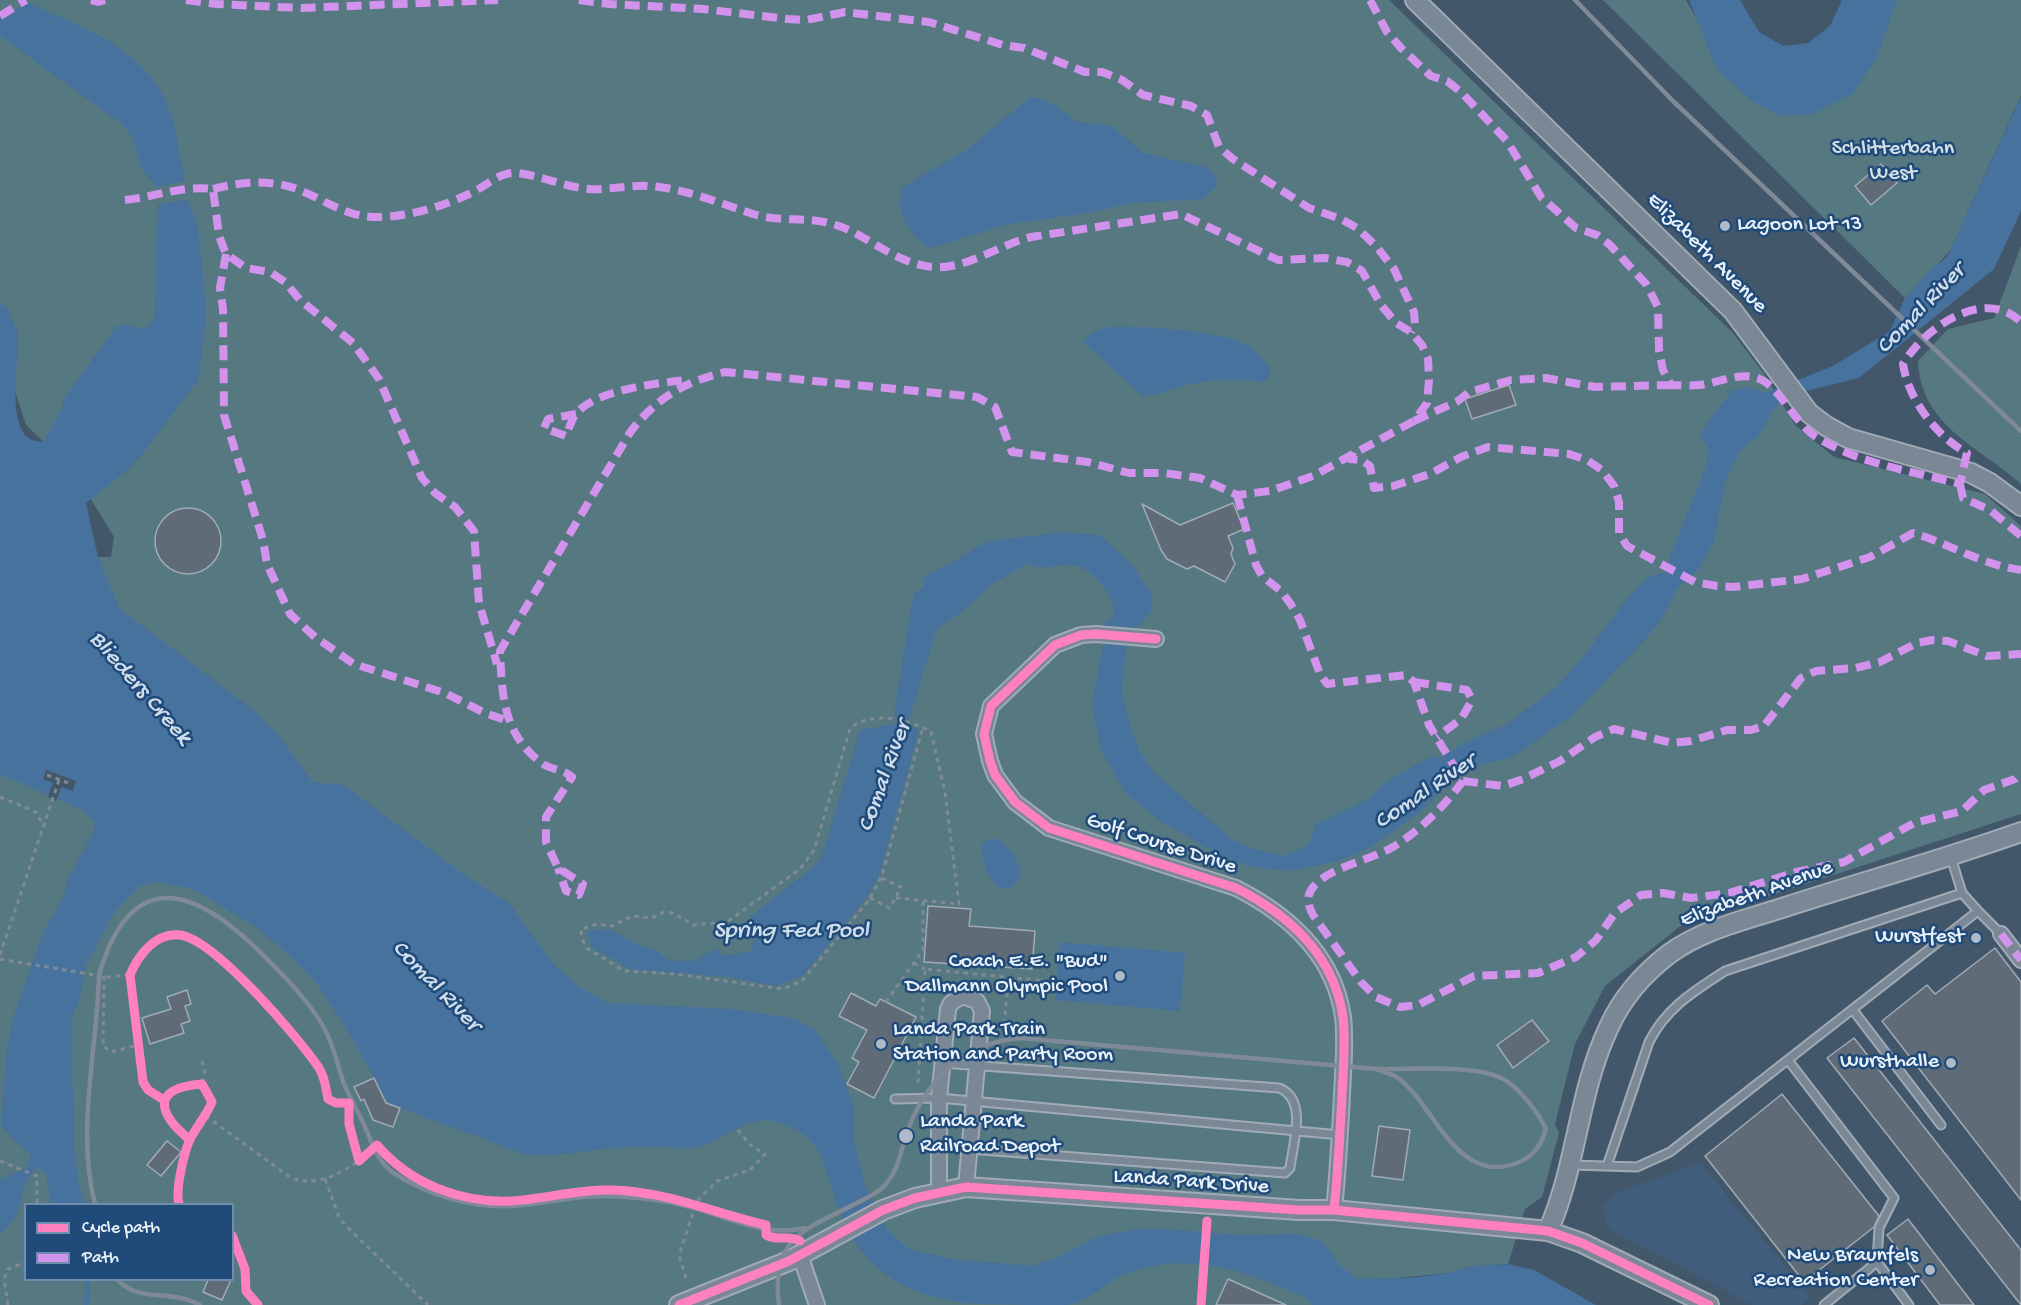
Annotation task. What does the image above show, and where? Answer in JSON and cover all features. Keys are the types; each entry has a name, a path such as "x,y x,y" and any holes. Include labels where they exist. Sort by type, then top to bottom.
{"street":[{"name":"Elizabeth Avenue","path":"1415,0 1733,311 1809,413 1848,438 1971,473 1996,487 2021,506"},
{"name":"Golf Course Drive","path":"1156,639 1135,635 1096,634 1081,635 1055,645 991,706 984,734 995,775 1015,802 1049,828 1236,888 1264,902 1305,935 1330,976 1342,1017 1340,1136 1334,1210"},
{"name":"Elizabeth Avenue","path":"1548,1232 1562,1197 1586,1092 1609,1027 1633,986 1670,953 1708,934 1747,920 1951,857 2021,832"},
{"path":"2001,934 2021,960"},
{"path":"939,1191 939,1098 948,1010 957,998 966,996 975,998 981,1007 975,1101 966,1187"},
{"name":"Landa Park Drive","path":"679,1305 883,1210 939,1191 966,1187 1288,1210 1334,1210 1548,1232 1582,1243 1708,1305"},
{"path":"800,1248 817,1305"}],"lane":[{"path":"1951,857 1962,893 2001,934"},
{"path":"1607,1166 1649,1042 1658,1025 1676,1004 1725,971 1962,893"},
{"path":"1569,1165 1637,1167 1670,1152 1978,911"},
{"path":"1853,1010 1941,1125"},
{"path":"1788,1060 1894,1198 1879,1228 1877,1262 1909,1305"},
{"path":"942,1063 1279,1088 1290,1092 1296,1102 1290,1168 1285,1173 969,1149"},
{"path":"895,1098 975,1101 1340,1136"},
{"path":"1824,1305 1877,1262"}],"path":[{"path":"896,898 959,904 945,792 931,732 922,727 895,719 864,720 850,729 814,850 800,868 727,922 693,924 673,913 664,912 652,918 632,916 613,926 597,924 584,927 581,929 582,939 587,948 624,971 676,974 783,989 802,981 870,898 881,878 922,727"},
{"path":"47,775 71,784"},
{"path":"59,780 0,957 14,962 104,976 130,975"},
{"path":"0,797 36,812 43,824"},
{"path":"870,898 890,908 896,898 901,887 881,878"},
{"path":"886,1002 922,950 923,900"},
{"path":"164,1100 153,1094 143,1082 130,975 136,960 165,936 181,935 204,946 250,986 315,1063 323,1076 328,1099 336,1103 349,1103 349,1124 359,1161"},
{"path":"914,963 925,969"},
{"path":"104,976 103,1047 111,1052 138,1046"},
{"path":"1004,1033 1008,977"},
{"path":"178,1203 177,1194 190,1140 206,1116 212,1102 202,1084 205,1070 202,1061"},
{"path":"190,1140 171,1125 164,1107 164,1100 172,1092 187,1085 202,1084"},
{"path":"206,1116 291,1178 300,1181 325,1179 340,1174 377,1146 400,1170 443,1191 483,1200 513,1201 578,1191 611,1190 650,1193 766,1225 766,1235 774,1239 789,1237 800,1248"},
{"path":"686,1278 680,1259 681,1250 696,1204 702,1194 717,1181 750,1170 765,1154 750,1145 737,1129"},
{"path":"0,1161 37,1176 37,1203"},
{"path":"325,1179 339,1217 345,1225 428,1305"},
{"path":"1201,1305 1207,1221"},
{"path":"234,1240 245,1269 246,1291 258,1305"},
{"path":"8,1305 4,1279 8,1269 24,1263"}],"shaded area":[{"path":"1700,1163 1811,1297 1801,1305 1753,1305 1618,1235 1605,1224 1604,1205 1618,1192"}],"green space":[{"path":"0,0 1389,0 1733,333 1765,375 1795,425 1834,457 1985,494 2021,526 2021,814 1683,924 1605,986 1575,1044 1555,1124 1559,1133 1542,1197 1525,1209 1508,1264 1475,1266 1448,1273 1378,1280 1366,1305 0,1305 0,557 111,557 114,537 73,470 26,425 10,376 0,313"},
{"name":"Schlitterbahn West","path":"1603,0 1686,0 1701,27 1767,99 1894,0 2021,0 2021,96 1950,251 1905,298"},
{"path":"2021,246 2021,484 1955,433 1941,419 1929,403 1922,384 1918,361 1948,329 1994,318"}],"water":[{"path":"1689,0 1740,0 1759,32 1783,46 1808,43 1830,26 1842,0 1897,0 1876,59 1853,94 1811,115 1781,116 1753,101 1717,70"},
{"path":"29,3 89,30 126,53 142,67 156,84 167,104 176,132 185,181 156,187 140,167 133,139 122,124 0,36 0,18"},
{"path":"1031,97 1048,101 1078,122 1112,126 1143,153 1206,167 1214,173 1217,181 1215,188 1203,199 1131,203 1099,211 1005,225 931,248 924,244 910,230 905,221 900,203 904,186 965,151"},
{"name":"Spring Fed Pool","path":"2021,97 2021,211 1994,269 1859,378 1806,391 1776,406 1760,434 1742,449 1732,465 1724,487 1714,541 1698,570 1677,588 1660,622 1639,646 1571,716 1514,756 1475,767 1448,781 1422,811 1371,847 1339,861 1290,871 1252,867 1219,855 1162,822 1125,793 1101,750 1092,705 1103,645 1104,623 1113,617 1112,602 1095,577 1080,567 1067,565 1039,567 1027,564 992,584 964,610 937,629 908,722 919,731 879,876 868,895 803,976 776,986 728,977 630,969 591,947 587,931 609,929 634,943 655,950 670,961 694,961 716,948 723,956 751,951 755,937 750,917 816,865 824,850 860,730 907,722 894,716 912,601 915,593 924,587 923,578 987,542 1062,532 1101,536 1132,565 1151,593 1152,611 1127,638 1122,687 1123,701 1138,748 1153,772 1234,841 1283,856 1308,846 1315,825 1370,798 1384,783 1422,761 1433,756 1440,758 1464,743 1507,724 1557,687 1584,656 1625,601 1648,577 1669,571 1670,556 1706,467 1709,450 1700,435 1711,418 1732,390 1750,387 1765,393 1833,366 1890,331 1905,298 1930,270 1947,257"},
{"name":"Blieders Creek","path":"185,200 189,202 198,227 205,298 205,327 198,380 144,452 126,471 86,503 98,557 119,608 253,710 280,737 312,782 344,785 463,874 509,903 552,963 579,987 608,1003 729,1009 792,1018 815,1029 838,1064 854,1106 853,1141 865,1185 887,1229 901,1243 912,1250 952,1259 1032,1266 1059,1257 1096,1237 1133,1230 1151,1228 1240,1235 1294,1234 1308,1236 1324,1243 1339,1264 1356,1279 1410,1278 1448,1273 1475,1266 1508,1264 1534,1270 1596,1305 1312,1305 1302,1296 1251,1276 1190,1263 1149,1267 1128,1273 1084,1299 1068,1305 981,1304 934,1297 894,1280 862,1252 839,1210 826,1169 815,1146 794,1128 778,1122 758,1121 695,1148 626,1147 526,1155 389,1104 352,1038 315,981 287,953 257,928 195,890 159,882 140,886 116,910 85,967 80,999 71,1018 74,1144 78,1183 86,1203 51,1203 46,1173 38,1167 26,1182 15,1217 0,1234 0,1180 25,1169 31,1155 1,1127 6,1055 13,1018 44,930 64,896 67,882 94,830 95,822 83,810 0,774 0,304 7,307 18,334 16,401 22,431 31,439 44,441 61,410 65,397 116,327 122,324 143,329 150,325 155,315 157,208 159,204"},
{"path":"1109,327 1178,330 1232,339 1248,346 1259,355 1270,370 1269,377 1263,382 1208,381 1175,388 1156,395 1143,396 1083,342 1092,332"},
{"path":"990,838 1008,847 1019,866 1020,879 1008,889 1001,888 991,879 985,866 982,845"},
{"name":"Coach E.E. \"Bud\" Dallmann Olympic Pool","path":"1060,942 1185,953 1180,1011 1055,1000"}],"pier":[{"path":"46,770 76,781 73,791 61,787 56,801 48,797 53,783 43,779"}],"building":[{"path":"1881,164 1897,183 1871,205 1855,186"},
{"path":"1509,385 1516,405 1472,419 1465,399"},
{"path":"1233,503 1244,529 1228,536 1233,548 1231,554 1235,564 1225,582 1194,566 1187,569 1167,559 1142,504 1180,525"},
{"path":"181,508 195,508 207,513 216,522 221,541 219,554 212,565 195,574 181,574 169,569 160,560 155,548 155,534 160,522 169,513"},
{"path":"928,906 971,909 969,926 1035,931 1032,969 924,962"},
{"name":"Wursthalle","path":"1995,948 2021,982 2021,1200 1882,1021 1927,985 1935,994"},
{"path":"187,990 191,1004 185,1006 190,1021 181,1024 184,1033 150,1044 142,1018 171,1009 167,997"},
{"name":"Landa Park Train Station and Party Room","path":"851,993 876,1006 880,999 916,1017 874,1098 847,1084 859,1062 852,1058 867,1030 839,1016"},
{"path":"1532,1020 1549,1041 1513,1068 1497,1045"},
{"path":"1854,1038 2021,1250 2021,1305 1827,1058"},
{"path":"374,1078 386,1103 400,1108 393,1127 373,1120 364,1099 361,1101 354,1087"},
{"path":"1782,1094 1879,1216 1874,1227 1804,1282 1705,1156"},
{"path":"1379,1126 1410,1130 1403,1180 1372,1176"},
{"path":"167,1141 181,1152 161,1176 147,1165"},
{"name":"New Braunfels Recreation Center","path":"1908,1219 1974,1305 1940,1305 1887,1235"},
{"path":"1228,1279 1286,1305 1216,1305"},
{"path":"208,1281 231,1281 222,1300 203,1292"}],"waterway":[{"name":"Comal River","path":"86,1305 88,1281"}],"railway":[{"path":"1575,0 1673,101 2021,431"},
{"path":"95,1203 87,1147 87,1119 99,975 113,939 129,915 148,902 169,898 191,903 215,915 264,956 303,998 317,1016 326,1033 345,1087 377,1154 390,1171 409,1182 451,1199 481,1205 521,1205 596,1196 630,1197 686,1206 759,1228 774,1230 805,1228"},
{"path":"779,1305 780,1265 786,1250 795,1239 820,1221 869,1197 882,1188 892,1176 914,1116 935,1082 964,1057 1000,1041 1020,1038 1376,1069 1398,1078 1411,1090 1448,1139 1462,1153 1478,1163 1496,1167 1517,1163 1528,1158 1539,1146 1544,1135 1546,1129 1533,1108 1521,1093 1501,1078 1457,1069 1376,1069"},
{"path":"119,1281 126,1287 146,1294 189,1300 200,1305"}],"marked path":[{"path":"0,16 26,0"},
{"path":"91,0 98,2 105,0"},
{"path":"186,0 217,4 301,8 498,0"},
{"path":"579,0 609,4 703,9 787,19 806,20 845,12 929,22 1003,45 1024,48 1085,72 1102,72 1122,80 1143,95 1191,106 1207,115 1219,147 1233,159 1309,208 1341,219 1357,228 1376,246 1394,269 1414,312 1415,325 1411,332"},
{"path":"1370,0 1387,32 1401,48 1431,76 1447,81 1461,92 1507,141 1541,197 1576,228 1597,235 1610,245 1646,284 1658,307 1659,351 1663,370 1671,385 1699,385 1738,377 1754,377 1769,385 1808,431 1833,446 1886,466 1960,484 1967,453 1945,437 1926,416 1911,390 1903,364 1925,337 1956,316 1973,310 1990,308 2006,312 2021,322"},
{"path":"213,189 244,183 276,184 297,189 353,214 385,217 410,214 447,203 511,173 527,174 589,189 661,187 762,216 829,223 842,227 904,260 932,267 957,265 1031,237 1181,214 1278,260 1325,258 1347,262 1362,271 1381,305 1396,323 1411,332 1422,345 1428,359 1427,403 1414,421 1313,476 1270,491 1237,495 1200,478 1164,473 1129,473 1088,462 1012,452 995,407 977,397 725,372 673,392 641,419 631,431 500,651 504,699 512,727 530,753 543,764 572,777 546,817 546,842 558,868 583,884 579,895 566,891 558,868"},
{"path":"125,200 179,190 213,189 219,236 226,254 246,268 270,272 285,282 300,300 353,343 379,379 422,478 435,493 455,507 474,531 479,603 497,664"},
{"path":"226,254 220,288 223,309 224,415 263,540 267,564 290,614 315,637 354,664 445,693 485,713 508,721"},
{"path":"1414,421 1458,401 1469,392 1511,380 1546,378 1595,387 1671,385"},
{"path":"576,414 548,419 544,428 566,436 576,414 597,399 629,389 689,380"},
{"path":"1353,452 1350,459 1361,460 1370,466 1374,488 1393,486 1430,474 1461,457 1488,447 1569,454 1587,460 1602,470 1614,486 1619,502 1619,533 1627,546 1695,582 1717,586 1733,587 1802,579 1870,557 1913,533 1993,564 2021,570"},
{"path":"1960,484 1963,498 1990,510 2021,536"},
{"path":"1237,495 1256,565 1262,576 1281,591 1290,603 1300,620 1320,674 1327,684 1406,675 1414,682 1429,725 1463,781 1448,800 1403,841 1384,852 1330,874 1321,879 1309,893 1309,904 1313,915 1361,982 1376,997 1400,1007 1418,1005 1474,976 1538,973 1576,957 1596,940 1615,913 1641,895 1663,893 1691,898 1729,893 1796,872 1844,862 1914,823 1962,811 1984,790 2015,779 2021,773"},
{"path":"1463,781 1503,786 1560,761 1595,737 1614,729 1673,743 1691,741 1727,730 1751,730 1764,726 1801,678 1816,671 1856,668 1880,662 1917,643 1932,640 1948,641 1987,656 2021,654"},
{"path":"1414,682 1467,690 1472,700 1461,719 1437,737"},
{"path":"2001,934 2021,960"}],"cycle path":[{"path":"1156,639 1096,634 1081,635 1055,645 991,706 984,734 990,761 995,775 1015,802 1049,828 1236,888 1274,911 1306,939 1330,974 1343,1017 1344,1056 1334,1210"},
{"path":"164,1100 148,1090 143,1082 130,975 143,953 155,941 171,935 180,935 195,941 234,971 309,1054 324,1079 328,1099 336,1103 349,1103 349,1124 359,1161 377,1145 390,1159 421,1180 474,1199 511,1201 598,1190 651,1194 766,1225 766,1235 770,1237 800,1241"},
{"path":"202,1084 212,1102 190,1140 171,1120 164,1103 167,1096 174,1091 185,1086 202,1084"},
{"path":"179,1203 179,1181 190,1140"},
{"path":"679,1305 789,1261 883,1210 915,1198 966,1187 1299,1210 1334,1210 1548,1231 1582,1243 1709,1305"},
{"path":"1201,1305 1207,1221"},
{"path":"234,1240 245,1269 246,1291 258,1305"}],"place":[{"name":"Lagoon Lot 13","path":"1725,226"},
{"name":"Wurstfest","path":"1976,938"},
{"name":"Coach E.E. \"Bud\" Dallmann Olympic Pool","path":"1120,976"},
{"name":"Landa Park Train Station and Party Room","path":"881,1044"},
{"name":"Wursthalle","path":"1951,1063"},
{"name":"Landa Park Railroad Depot","path":"906,1136"},
{"name":"New Braunfels Recreation Center","path":"1930,1270"}]}
